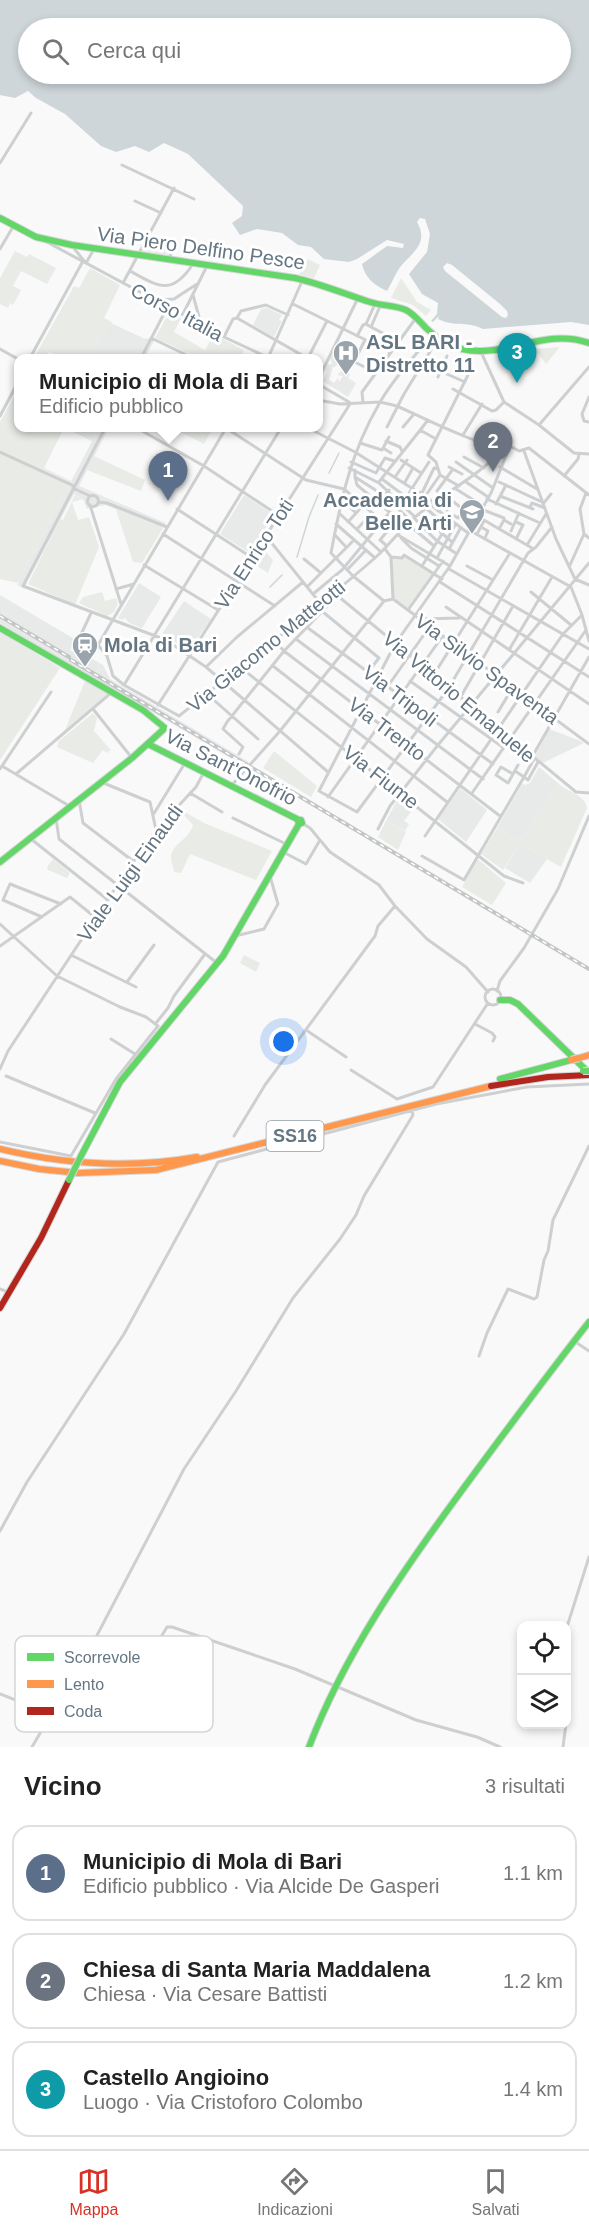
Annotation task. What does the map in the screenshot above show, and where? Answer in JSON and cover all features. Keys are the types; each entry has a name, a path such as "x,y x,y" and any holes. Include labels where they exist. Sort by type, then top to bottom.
{"main road":[{"name":"Via Piero Delfino Pesce","path":"0,218 36,237 72,246 303,279 330,286 378,304 399,308 416,317"},
{"path":"416,317 432,334 454,346 481,352 528,342 564,338 578,338 589,343"},
{"path":"0,628 143,710 165,728 132,758 0,862"},
{"name":"Via Sant'Onofrio","path":"148,744 300,823"},
{"path":"0,1308 41,1238 120,1082 158,1027 175,1016 217,963 300,823"},
{"path":"500,999 518,1004 588,1073"},
{"path":"500,1079 589,1055"},
{"name":"SS16","path":"0,1149 66,1164 114,1166 157,1164 203,1156 500,1079 545,1073 588,1073"},
{"name":"SS16","path":"0,1161 36,1169 74,1173 156,1170 480,1087 588,1073"},
{"path":"309,1747 320,1718 336,1687 400,1575 529,1399 589,1322"}],"street":[{"path":"0,163 31,113"},
{"path":"122,165 194,199"},
{"path":"123,283 174,188"},
{"path":"135,201 161,213"},
{"path":"0,249 14,225"},
{"name":"Corso Italia","path":"36,237 260,354"},
{"path":"146,241 171,252 169,260"},
{"name":"Corso Italia","path":"72,246 84,262"},
{"path":"32,354 84,262 94,249"},
{"path":"129,271 156,285 166,286 180,281 192,264"},
{"path":"183,314 207,266"},
{"path":"270,354 303,279"},
{"path":"157,300 174,299 199,283"},
{"path":"193,295 201,324"},
{"path":"324,369 358,297"},
{"path":"293,304 390,352"},
{"path":"357,336 378,304"},
{"path":"371,327 378,304"},
{"path":"224,337 233,319 237,318 241,311 266,305 288,315"},
{"path":"143,354 168,306"},
{"path":"363,403 362,392 416,317"},
{"path":"237,318 301,354"},
{"path":"309,354 327,321"},
{"path":"366,324 398,341"},
{"path":"384,601 335,559 331,553 334,535 349,468 355,452 380,402 432,334"},
{"path":"151,339 184,354"},
{"path":"354,362 365,340"},
{"path":"0,349 14,357"},
{"path":"387,427 431,350"},
{"path":"332,351 375,372"},
{"path":"481,352 504,402 539,425 574,453 589,454"},
{"path":"438,377 447,356"},
{"path":"472,367 428,455 436,462 440,475 482,508 504,518"},
{"path":"539,425 589,368"},
{"path":"440,371 465,382"},
{"path":"323,385 350,404"},
{"path":"453,389 492,411 504,402"},
{"path":"0,416 14,390"},
{"path":"589,397 582,414 584,421 589,422"},
{"path":"323,401 350,404 380,402 398,406 484,443 504,448 510,446"},
{"name":"Via Enrico Toti","path":"158,705 350,404"},
{"path":"463,435 483,405"},
{"path":"403,427 414,414"},
{"path":"372,497 394,461 409,446 428,420"},
{"path":"420,430 436,439"},
{"path":"103,432 23,586 155,635 190,655 328,771"},
{"path":"144,432 204,466 278,515"},
{"path":"98,645 224,432"},
{"path":"232,432 303,478 344,489 377,518"},
{"path":"124,685 278,432"},
{"path":"317,432 424,494 438,511 460,529 477,534 571,587 589,638"},
{"path":"383,448 389,436"},
{"path":"386,441 400,447 402,451"},
{"path":"360,443 374,449 382,450 383,448 390,452 393,444"},
{"path":"510,446 524,451 529,448 588,494 580,509 584,534 570,565"},
{"path":"510,446 500,467 497,481 457,554 395,644 319,791 357,812 448,689 532,548 536,547 552,527"},
{"name":"Via Giacomo Matteotti","path":"158,705 179,716 375,558 420,513 475,476 504,448"},
{"path":"524,451 562,553 575,579 589,585"},
{"path":"0,452 89,497 96,497 98,502"},
{"path":"564,476 578,459 579,454"},
{"path":"351,462 376,473 386,458 394,461"},
{"path":"464,458 484,468"},
{"path":"395,477 404,461 421,473"},
{"path":"409,493 429,462"},
{"path":"456,462 493,488"},
{"path":"425,467 432,471"},
{"path":"500,467 537,489"},
{"path":"349,468 389,490 405,506 411,521"},
{"path":"404,483 413,468"},
{"path":"422,501 432,471 434,468 438,469"},
{"path":"437,491 447,479 451,468 462,474"},
{"path":"355,471 354,477 357,485 378,503 398,518 411,521 457,554"},
{"path":"405,506 424,494 440,475"},
{"path":"354,477 377,491"},
{"path":"382,478 418,506"},
{"path":"497,481 543,505"},
{"path":"466,482 496,504 540,523"},
{"path":"496,504 506,485"},
{"path":"378,503 389,490"},
{"path":"543,505 551,495"},
{"path":"385,508 396,496"},
{"path":"445,496 464,510 466,508 532,548"},
{"path":"500,496 531,508 532,503 543,505"},
{"path":"89,497 87,501 122,605"},
{"path":"342,500 356,513"},
{"path":"348,522 367,501"},
{"path":"512,510 516,501"},
{"path":"98,502 107,503 167,526"},
{"path":"90,506 95,506 98,502"},
{"path":"391,502 434,546"},
{"path":"438,511 443,506 447,510"},
{"path":"177,509 252,557"},
{"path":"427,509 452,531"},
{"path":"453,515 458,518 464,510"},
{"path":"313,594 344,567 390,512"},
{"path":"339,513 367,539 384,549"},
{"path":"357,529 372,513"},
{"path":"420,513 452,542"},
{"path":"511,531 519,513"},
{"path":"527,545 547,513"},
{"path":"231,786 280,731 384,601 393,599 391,557 380,540 398,518"},
{"path":"422,567 450,520"},
{"path":"477,534 484,520"},
{"path":"499,529 504,520 511,524"},
{"path":"516,522 523,525 516,539"},
{"path":"336,524 375,558"},
{"path":"437,558 456,525"},
{"path":"481,527 488,531 484,538"},
{"path":"449,549 460,529"},
{"path":"162,534 275,606"},
{"path":"584,534 589,538"},
{"path":"334,535 346,547"},
{"path":"398,535 443,561 486,591 589,649"},
{"path":"398,535 411,548 439,566"},
{"path":"266,536 320,603"},
{"path":"307,587 354,540"},
{"path":"347,570 366,550"},
{"path":"433,676 510,553"},
{"path":"391,557 402,558 404,555 477,606 589,677"},
{"path":"304,559 321,573"},
{"path":"408,610 443,561"},
{"path":"378,830 390,806 438,745 589,563"},
{"path":"144,565 218,610"},
{"path":"467,566 493,580"},
{"path":"509,650 552,577"},
{"path":"206,667 237,637 303,582"},
{"path":"429,582 436,587"},
{"path":"116,589 134,584"},
{"path":"423,590 430,595"},
{"name":"Via Vittorio Emanuele","path":"333,592 535,760 576,792 589,793"},
{"path":"531,592 572,626"},
{"path":"239,754 243,747 224,729 284,651 337,596"},
{"path":"417,598 424,603"},
{"name":"Via Silvio Spaventa","path":"393,599 589,744"},
{"path":"460,698 513,605"},
{"path":"446,607 589,704"},
{"path":"324,612 379,658 368,672"},
{"path":"91,613 78,638 80,643 88,642 98,645 107,656 113,676 158,705"},
{"path":"425,836 550,652 563,634 582,615"},
{"path":"419,619 461,618"},
{"path":"584,621 589,619"},
{"path":"388,686 430,627"},
{"name":"Via Tripoli","path":"308,628 493,764"},
{"path":"472,794 586,630"},
{"path":"328,797 442,636"},
{"path":"296,639 483,779"},
{"name":"Via Trento","path":"275,640 284,651 500,816"},
{"path":"422,856 464,880 535,760 553,717 589,657"},
{"path":"273,666 447,802"},
{"name":"Via Fiume","path":"240,667 504,876 524,884"},
{"path":"410,681 504,748"},
{"path":"498,712 513,687"},
{"path":"51,692 0,767 71,807"},
{"path":"16,774 112,692"},
{"path":"207,694 258,739"},
{"path":"93,709 132,758"},
{"path":"153,815 185,762"},
{"path":"518,765 514,773 507,783 496,775 501,767 514,773 524,777"},
{"name":"Viale Luigi Einaudi","path":"0,1069 8,1051 117,885 156,830 196,787 204,772"},
{"path":"100,782 150,802 156,830"},
{"path":"190,793 222,812"},
{"path":"79,800 82,823 134,861"},
{"path":"496,991 558,889 589,816"},
{"path":"56,818 59,839 217,963"},
{"path":"233,818 288,844"},
{"path":"300,823 310,828 330,852 380,885 395,906 427,939 466,967 488,992"},
{"path":"31,839 108,900"},
{"path":"283,852 306,864 320,840"},
{"path":"235,936 264,929 278,904 270,876"},
{"path":"42,917 3,900 10,884 61,904"},
{"path":"0,946 70,897 96,918"},
{"path":"234,1136 265,1085 375,936 378,926 395,906"},
{"path":"0,924 57,976 146,1017 158,1027"},
{"path":"127,982 154,945"},
{"path":"0,1142 71,1156 116,1079 158,1027 174,996 206,954"},
{"path":"71,955 136,987"},
{"path":"488,992 496,991"},
{"path":"488,1003 495,1005 500,999 500,994 496,991"},
{"path":"488,992 485,996 488,1003"},
{"path":"351,1070 397,1099 430,1089 448,1066 488,1003"},
{"path":"168,1008 175,1016"},
{"path":"475,1024 492,1033 495,1037 493,1041"},
{"path":"306,1030 346,1057"},
{"path":"111,1039 135,1054"},
{"path":"6,1076 95,1113"},
{"path":"0,1532 25,1485 124,1334 218,1162 412,1110 527,1087 589,1084"},
{"path":"96,1636 184,1469 236,1391 293,1298 356,1215 364,1196 413,1115 412,1110"},
{"path":"479,1356 507,1289 534,1299 537,1297 553,1220 589,1146"},
{"path":"0,1289 10,1293"},
{"path":"574,1341 589,1351"},
{"path":"570,1621 589,1557"},
{"path":"162,1636 167,1627 198,1636"},
{"path":"213,1641 295,1669 387,1709 433,1726 477,1737 500,1747"},
{"path":"0,1694 15,1700"},
{"path":"563,1747 565,1729"},
{"path":"32,1747 41,1732"}],"shaded area":[{"path":"0,0 589,0 589,325 571,322 483,329 445,322 438,319 439,316 433,322 431,321 437,314 438,303 422,294 409,274 427,252 430,234 425,219 420,218 417,222 421,236 418,247 401,266 387,291 371,280 362,264 387,246 403,248 404,244 387,240 349,262 324,259 311,247 298,245 282,233 257,229 240,235 232,223 242,216 243,206 188,154 164,143 149,152 135,146 116,152 101,146 65,114 28,91 15,98 0,95","holes":["447,263 500,304 507,311 506,318 445,271 443,267"]},
{"path":"147,243 170,254 169,258 141,253"},
{"path":"15,251 27,257 29,254 56,268 47,284 21,271 13,286 21,290 13,305 10,303 8,308 0,304 0,278"},
{"path":"308,259 320,265 314,278 299,275"},
{"path":"90,268 120,285 104,318 112,322 92,354 49,352 36,354 74,286 79,288"},
{"path":"401,278 417,302 431,310 426,316 413,305 391,298"},
{"path":"267,308 282,315 279,320 282,321 274,337 253,325 261,309"},
{"path":"170,311 181,318 174,332 205,350 214,334 244,350 242,354 190,354 155,338"},
{"path":"111,323 154,341 147,354 92,354"},
{"path":"560,347 546,364 535,349"},
{"name":"ASL BARI - Distretto 11","path":"332,355 338,357 336,361 338,364 333,367 329,380 334,383 338,378 339,382 343,376 337,375 341,371 346,374 348,372 350,374 348,378 356,383 348,397 323,381 327,371 325,370 332,362 330,360"},
{"path":"14,396 14,432 62,432 44,468 71,481 18,583 0,579 0,422"},
{"path":"73,432 107,432 79,486 166,523 163,528 105,505 87,509 83,499 74,494 24,588 17,585 92,441"},
{"path":"181,432 211,432 204,444"},
{"path":"94,456 145,480 141,491 87,470"},
{"path":"75,495 83,499 72,502 78,520 89,517 99,547 75,605 28,584 60,519 63,520"},
{"path":"244,495 274,515 250,553 220,534"},
{"path":"116,509 163,528 142,563 133,562"},
{"path":"261,547 273,560 268,573 251,562"},
{"path":"404,556 433,574 410,608 406,608 393,599 392,558"},
{"path":"139,583 161,597 142,628 129,623 125,618 122,620 118,618"},
{"path":"102,592 105,601 116,598 118,604 114,612 107,616 79,603 83,597"},
{"path":"0,595 76,640 70,650 79,655 82,653 103,665 110,679 249,762 246,767 0,623"},
{"path":"184,601 211,619 189,651 162,634"},
{"path":"0,632 60,668 0,760"},
{"path":"85,681 108,693 65,730"},
{"path":"93,713 97,718 94,731 111,750 107,753 103,750 93,763 57,747 59,741"},
{"path":"549,729 584,743 543,763 535,756"},
{"path":"274,751 317,786 311,797 263,768"},
{"path":"539,767 559,784 519,841 497,828 522,784 530,783"},
{"path":"559,784 584,800 587,808 561,867 520,844 503,870 481,854 497,828 519,841"},
{"path":"460,788 487,810 466,842 438,819"},
{"path":"399,797 414,808 404,821 409,824 405,831 386,821"},
{"path":"181,812 204,823 272,851 256,880 190,854 181,873 174,872 172,852 193,825"},
{"path":"386,821 406,832 398,850 378,837"},
{"path":"520,844 547,859 530,883 505,868"},
{"path":"53,859 70,873 67,878 48,870 47,867"},
{"path":"476,860 479,860 506,883 492,905 462,887"},
{"path":"244,955 260,963 256,972 240,963"}],"waterway":[{"path":"329,473 339,453"},
{"path":"297,557 318,495"},
{"path":"270,587 282,575"}],"railway":[{"path":"0,616 69,657"},
{"path":"71,660 589,969"}],"traffic: fast":[{"path":"0,218 36,237 72,245 305,280 370,302 406,310 438,338 462,349 494,350 556,339 572,339 589,343"},
{"path":"0,628 143,710 165,728 132,758 0,862"},
{"path":"148,744 299,820"},
{"path":"301,820 302,823 299,824 298,821 301,820"},
{"path":"81,1156 120,1082 223,956 299,824"},
{"path":"500,1000 510,1000 518,1004 587,1071"},
{"path":"500,1079 571,1060"},
{"path":"583,1071 589,1071"},
{"path":"69,1180 81,1156"},
{"path":"309,1747 339,1680 396,1584 460,1493 589,1322"}],"traffic: slow":[{"path":"579,1058 589,1055"},
{"path":"571,1060 579,1058"},
{"path":"0,1161 39,1169 78,1173 156,1170 491,1086"},
{"path":"0,1149 49,1159 98,1164 147,1163 197,1157"}],"traffic: jam":[{"path":"491,1086 548,1077 589,1075"},
{"path":"0,1308 41,1238 69,1180"}],"place":[{"name":"ASL BARI - Distretto 11","path":"346,376"},
{"name":"Castello Angioino","path":"517,383"},
{"name":"Chiesa di Santa Maria Maddalena","path":"493,472"},
{"name":"Municipio di Mola di Bari","path":"168,501"},
{"name":"Accademia di Belle Arti","path":"472,535"},
{"name":"Mola di Bari","path":"85,668"}]}
